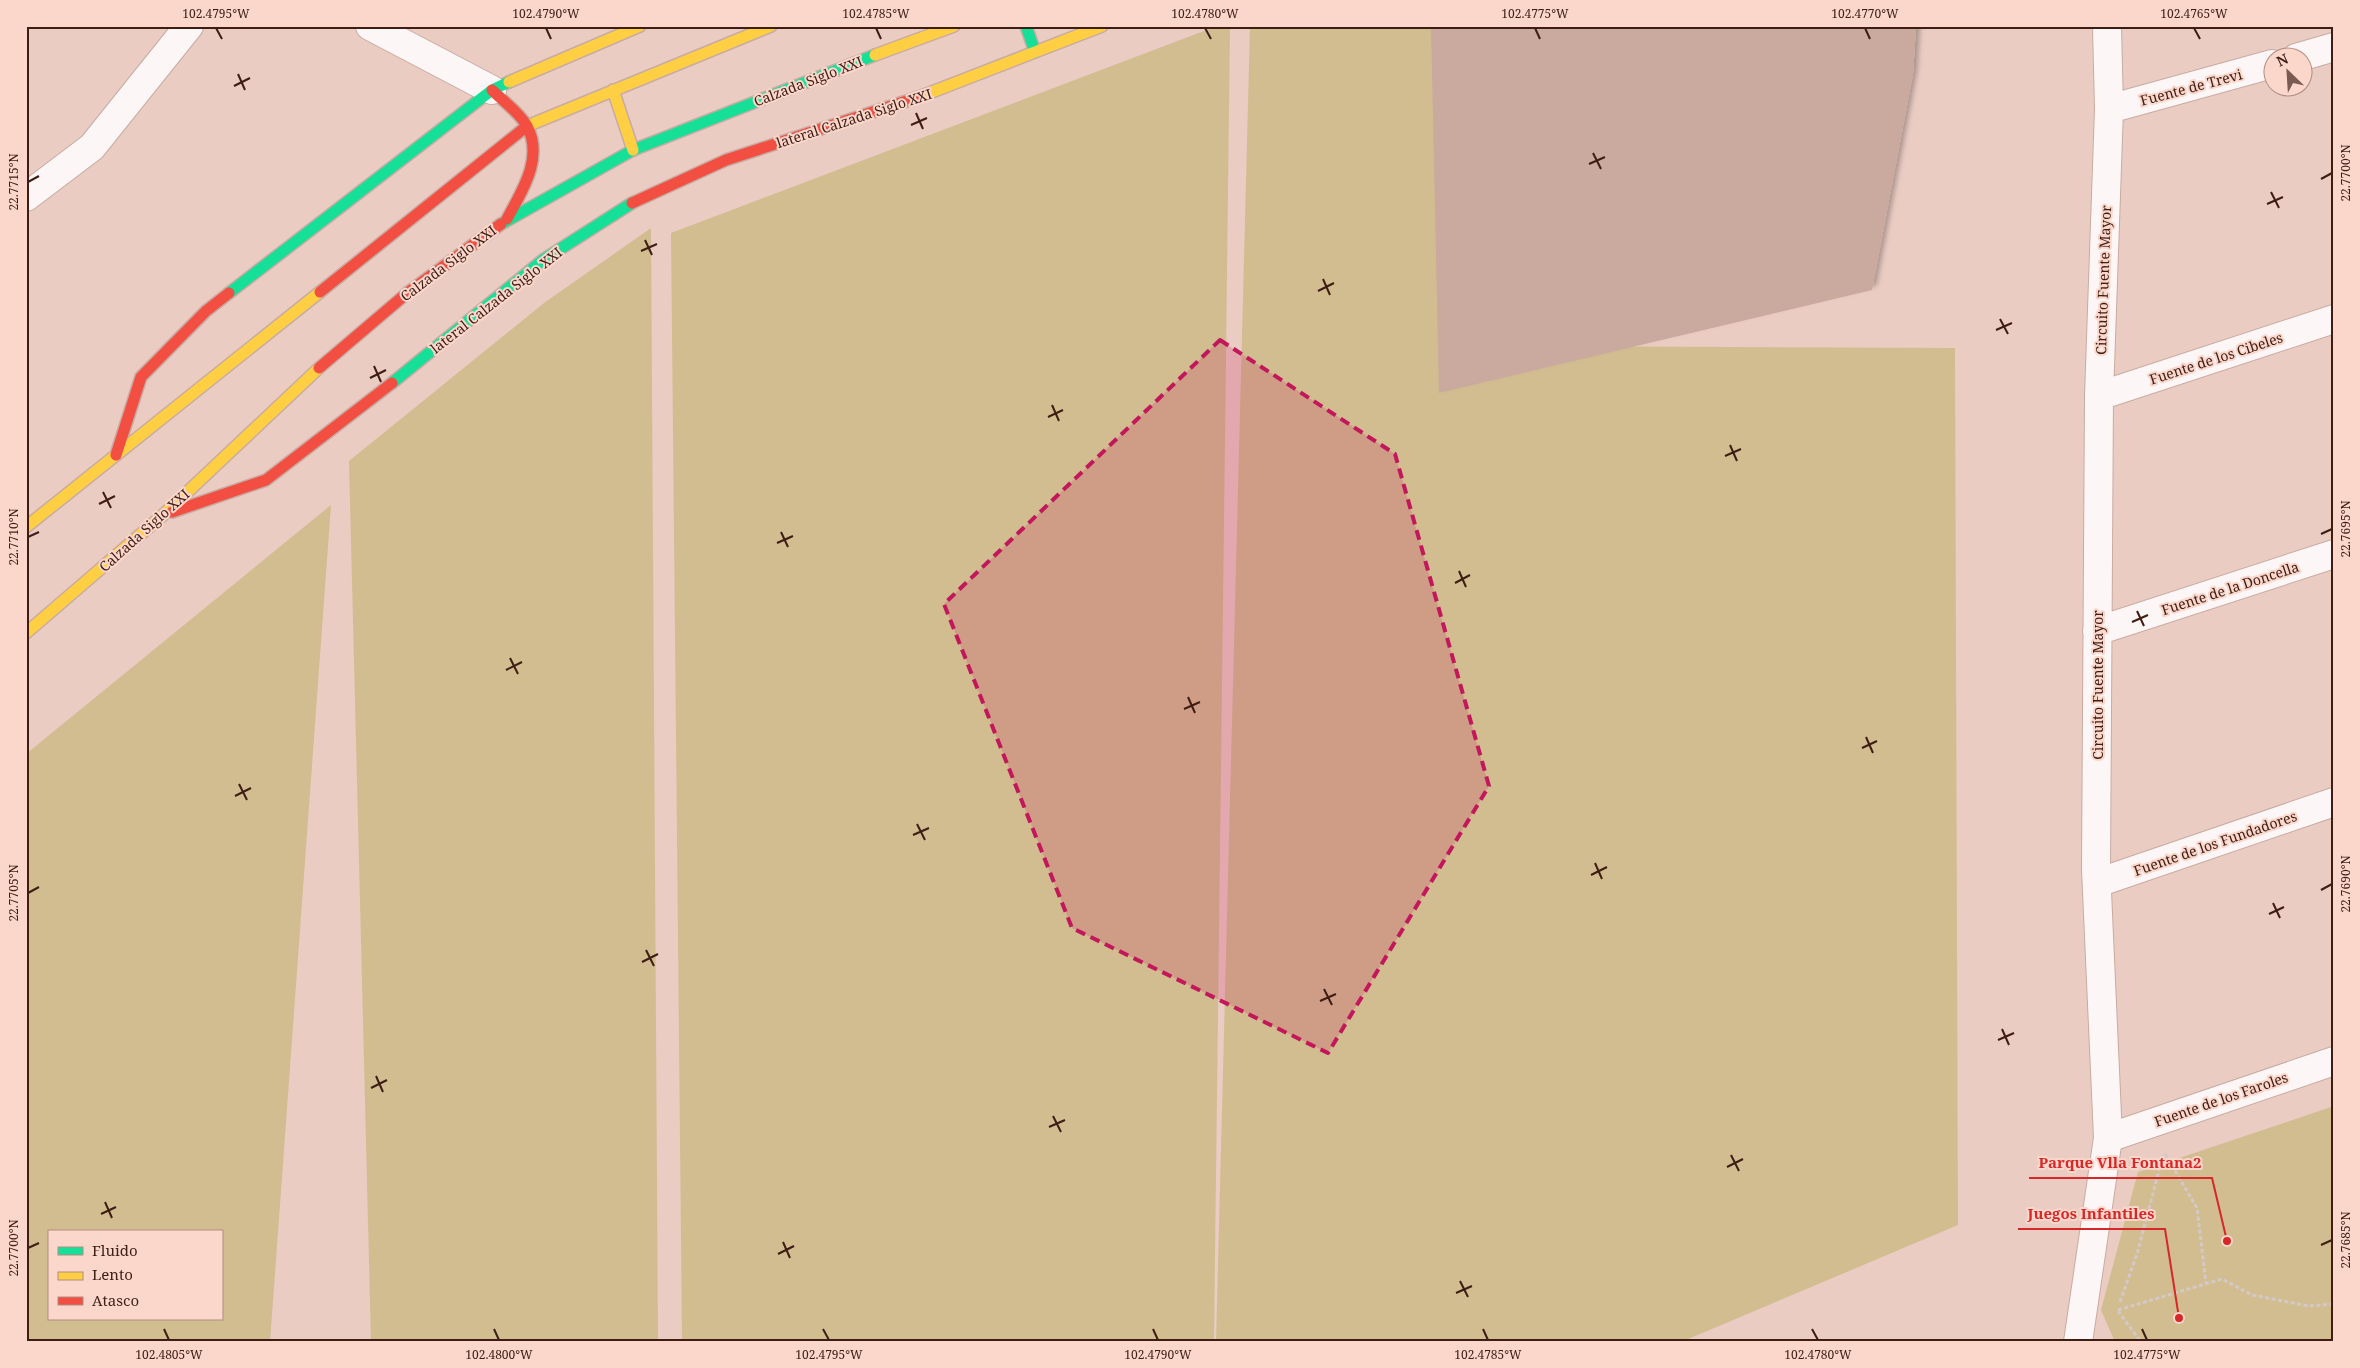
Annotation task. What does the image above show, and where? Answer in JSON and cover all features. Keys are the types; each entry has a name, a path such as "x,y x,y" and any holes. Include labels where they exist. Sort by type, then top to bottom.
{"main road":[{"path":"116,455 141,377 206,311 492,90 640,26"},
{"path":"26,527 527,126 771,26"},
{"name":"Calzada Siglo XXI","path":"26,633 163,515 317,370 406,294 507,219 634,150 841,67 954,26"},
{"path":"1026,26 1035,52"},
{"name":"lateral Calzada Siglo XXI","path":"163,515 266,480 362,407 543,260 626,206 726,160 927,94 1102,26"},
{"path":"492,90 527,126 534,150 533,169 507,219"},
{"path":"613,90 634,150"}],"street":[{"path":"26,196 92,147 189,26"},
{"path":"370,26 492,90"},
{"name":"Circuito Fuente Mayor","path":"2078,1342 2108,1138 2097,883 2099,396 2108,109 2106,26"},
{"path":"2312,53 2334,47"},
{"name":"Fuente de Trevi","path":"2108,109 2262,67"},
{"name":"Fuente de los Cibeles","path":"2099,396 2334,319"},
{"name":"Fuente de la Doncella","path":"2098,631 2334,554"},
{"name":"Fuente de los Fundadores","path":"2097,883 2334,802"},
{"name":"Fuente de los Faroles","path":"2108,1138 2334,1061"}],"path":[{"path":"2118,1310 2137,1254 2163,1152 2197,1208 2206,1284"},
{"path":"2118,1310 2222,1279 2252,1295 2309,1306 2334,1304"},
{"path":"2118,1310 2141,1342"}],"highlighted area":[{"path":"1220,340 1395,454 1489,786 1328,1053 1072,928 944,604"}],"shaded area":[{"path":"1217,26 1230,26 1214,1342 682,1342 671,233"},
{"path":"1250,26 1504,26 1498,346 1955,348 1958,1225 1681,1342 1216,1342"},
{"path":"651,228 658,1342 371,1342 349,461 544,303"},
{"path":"331,505 270,1342 26,1342 26,754"},
{"path":"2334,1106 2334,1342 2115,1342 2101,1310 2138,1172"}],"building":[{"path":"1431,26 1916,26 1913,74 1872,290 1439,393"}],"traffic: fast":[{"path":"1026,26 1035,52"},
{"path":"501,224 633,150 875,55"},
{"path":"229,293 492,90 509,82"},
{"path":"392,383 543,260 632,203"}],"traffic: slow":[{"path":"509,82 640,26"},
{"path":"527,126 771,26"},
{"path":"875,55 954,26"},
{"path":"919,97 1102,26"},
{"path":"613,90 633,150"},
{"path":"26,527 320,292"},
{"path":"26,633 163,515 319,368"}],"traffic: jam":[{"path":"492,90 524,121 532,138 533,150 529,174 507,219"},
{"path":"632,203 726,160 919,97"},
{"path":"320,292 527,126"},
{"path":"319,368 406,294 501,224"},
{"path":"116,455 141,377 206,311 229,293"},
{"path":"172,512 266,480 392,383"}],"place":[{"name":"Parque Vlla Fontana2","path":"2227,1241"},
{"name":"Juegos Infantiles","path":"2179,1318"}]}
